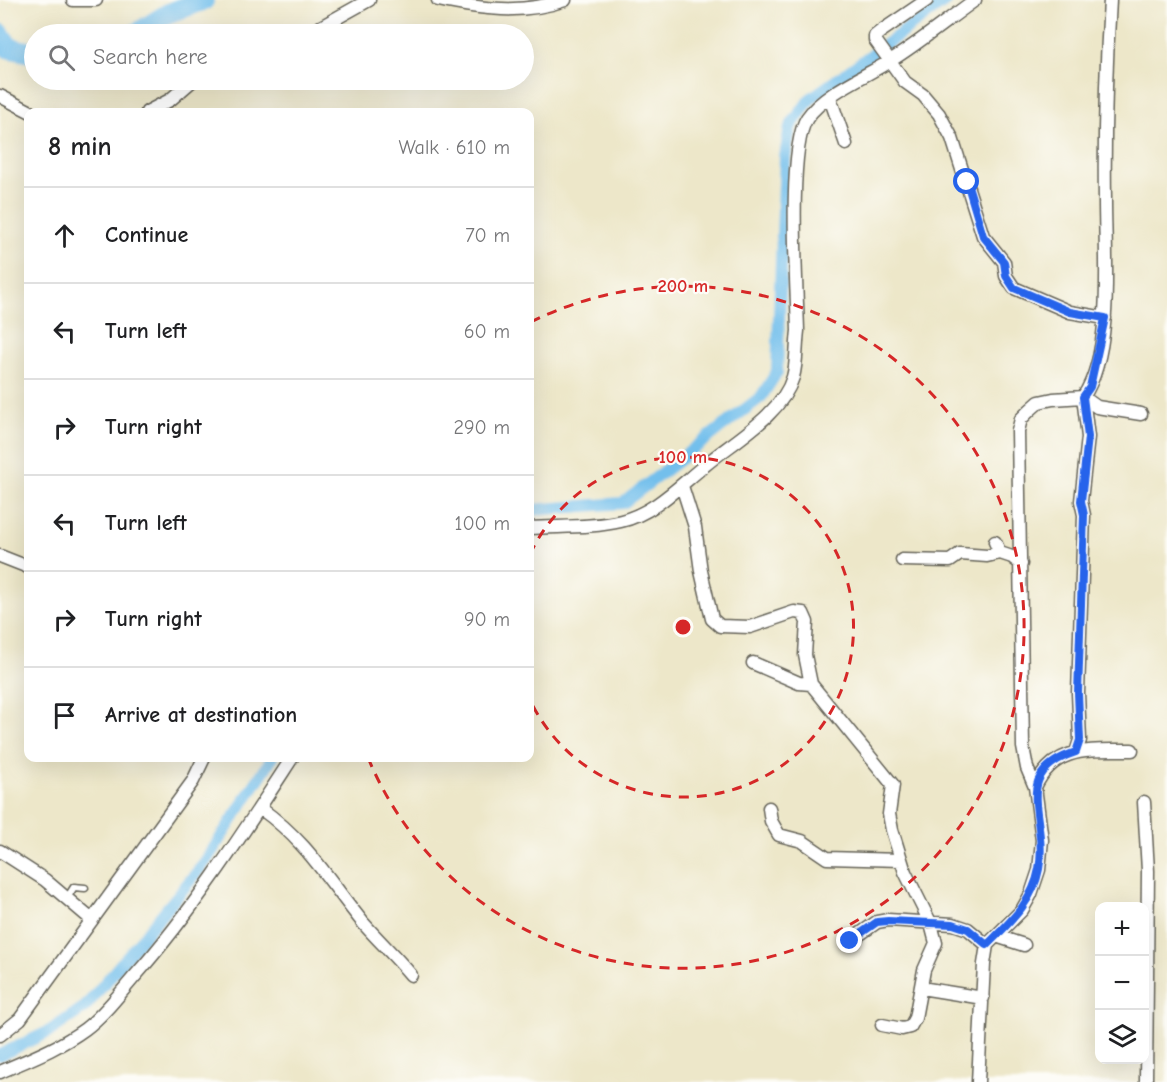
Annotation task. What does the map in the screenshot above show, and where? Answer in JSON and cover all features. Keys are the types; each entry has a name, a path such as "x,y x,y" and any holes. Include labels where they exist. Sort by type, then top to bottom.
{"street":[{"path":"73,0 96,0"},
{"path":"325,24 369,0"},
{"path":"438,0 493,10 527,10 565,0"},
{"path":"927,0 880,32 875,40 905,82 923,95 948,130 983,236 1004,262 1006,276 1014,288 1070,312 1105,318"},
{"path":"534,528 621,521 657,504 754,428 782,398 793,377 798,331 796,172 800,136 808,118 830,98 975,0"},
{"path":"1076,752 1080,740 1078,693 1084,515 1081,501 1088,437 1083,397 1090,387 1105,318 1106,122 1110,0"},
{"path":"155,108 170,100 182,90"},
{"path":"0,96 24,108"},
{"path":"830,98 846,144"},
{"path":"978,1082 983,998 992,940 1022,910 1031,894 1039,870 1042,840 1035,787 1027,768 1023,747 1018,431 1021,419 1039,402 1083,397 1097,407 1141,414"},
{"path":"681,486 695,527 700,571 712,619 720,626 750,627 794,612 803,613 807,622 805,655 811,684 893,785 889,814 901,860 920,905 931,924 936,943 924,970 915,1018 910,1027 902,1029 882,1025"},
{"path":"902,560 950,561 960,554 987,556 997,547 1021,564"},
{"path":"0,556 24,565"},
{"path":"753,663 799,683 811,684"},
{"path":"1035,787 1040,775 1055,759 1076,752 1132,750"},
{"path":"0,1035 20,1019 193,781 202,762"},
{"path":"0,1072 58,1047 88,1027 108,1007 197,900 289,762"},
{"path":"1144,802 1148,871 1146,1082"},
{"path":"260,808 284,825 304,845 365,925 411,975"},
{"path":"769,808 771,821 779,835 802,841 827,858 901,860"},
{"path":"0,851 67,898 92,920"},
{"path":"850,941 877,922 953,924 992,940 1024,945"},
{"path":"921,988 983,998"}],"lane":[{"path":"67,898 74,887 85,888"}],"waterway":[{"path":"152,24 169,13 204,0"},
{"path":"534,510 623,503 761,397 777,372 785,157 790,127 810,99 947,0"},
{"path":"0,34 9,48 24,51"},
{"path":"0,1055 50,1031 85,1007 203,865 269,762"}],"route":[{"path":"850,941 877,922 888,921 953,924 968,929 987,945 1022,910 1031,894 1039,870 1042,840 1035,787 1040,775 1055,759 1076,752 1080,740 1078,693 1084,515 1081,501 1088,437 1083,397 1090,387 1105,318 1070,312 1044,303 1014,288 1006,276 1004,262 983,236 967,182"}]}
